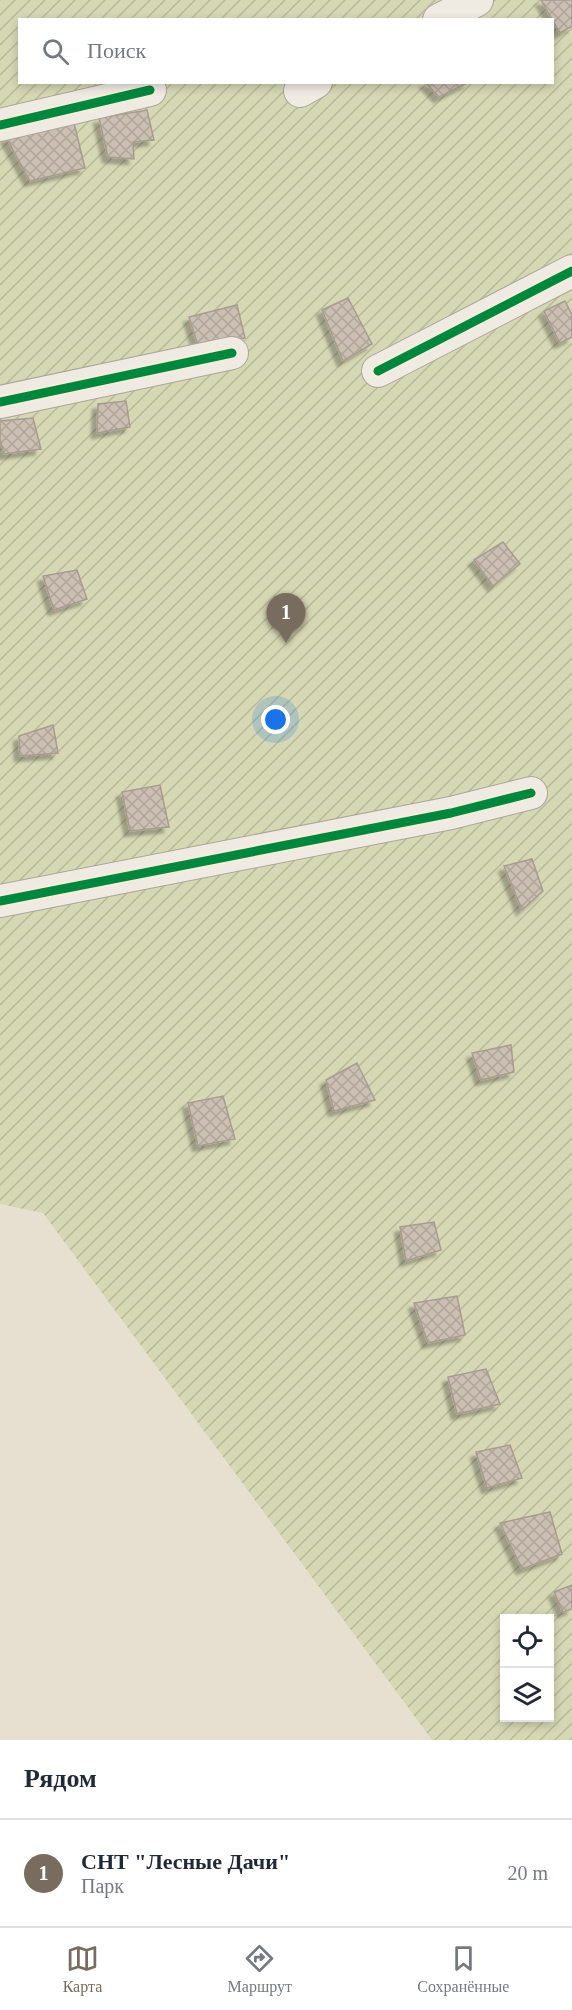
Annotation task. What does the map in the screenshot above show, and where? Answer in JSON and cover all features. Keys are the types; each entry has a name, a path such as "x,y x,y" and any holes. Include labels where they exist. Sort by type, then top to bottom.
{"street":[{"path":"443,18 477,0"},
{"path":"0,125 150,90"},
{"path":"378,371 572,271"},
{"path":"0,402 232,353"},
{"path":"0,901 451,813 531,793"}],"green space":[{"path":"0,0 572,0 572,1740 432,1740 43,1213 0,1204"}],"building":[{"path":"541,0 572,0 572,26 560,33 554,18 551,18"},
{"path":"427,84 465,84 439,97"},
{"path":"147,110 154,140 133,142 134,159 108,157 99,118"},
{"path":"74,123 85,168 30,181 6,137"},
{"path":"348,298 372,344 343,361 322,310"},
{"path":"565,301 572,315 572,337 560,343 544,311"},
{"path":"237,305 245,338 199,349 189,317"},
{"path":"126,401 130,427 97,433 98,404"},
{"path":"33,418 41,449 4,454 0,439 0,421"},
{"path":"503,542 520,564 493,586 474,560"},
{"path":"77,570 87,599 54,610 43,576"},
{"path":"53,725 58,753 20,756 19,736"},
{"path":"160,785 169,827 130,831 122,792"},
{"path":"532,859 543,891 522,910 504,866"},
{"path":"511,1045 514,1072 481,1080 472,1053"},
{"path":"357,1063 375,1100 334,1111 326,1080"},
{"path":"223,1096 235,1139 198,1146 188,1103"},
{"path":"434,1222 441,1250 406,1261 400,1227"},
{"path":"457,1296 465,1335 428,1343 414,1303"},
{"path":"486,1369 500,1404 457,1414 448,1377"},
{"path":"510,1445 522,1478 487,1488 476,1452"},
{"path":"550,1512 562,1554 522,1569 500,1523"},
{"path":"572,1585 572,1609 563,1612 554,1592"}],"cycle path":[{"path":"0,125 150,90"},
{"path":"378,371 572,271"},
{"path":"0,402 232,353"},
{"path":"0,901 451,813 531,793"}],"place":[{"name":"СНТ \"Лесные Дачи\"","path":"286,643"}]}
